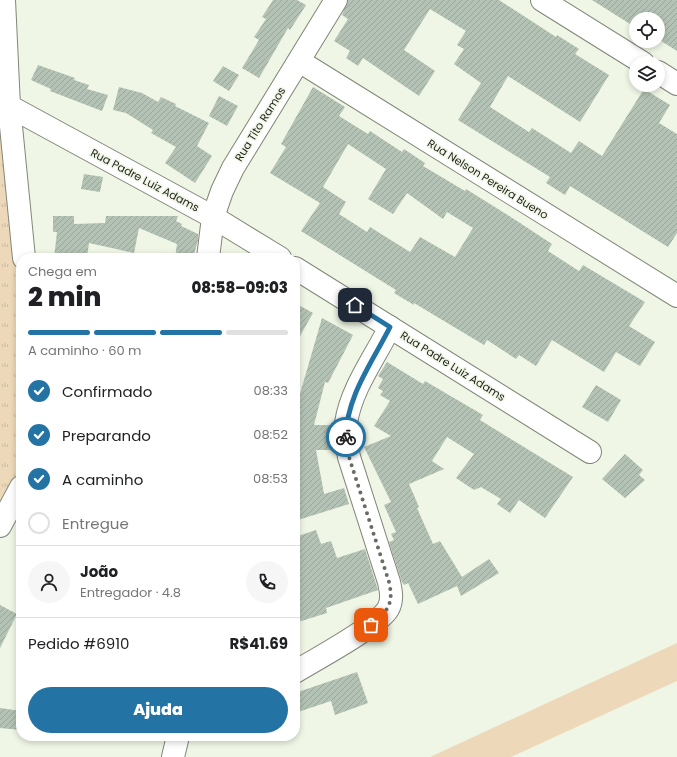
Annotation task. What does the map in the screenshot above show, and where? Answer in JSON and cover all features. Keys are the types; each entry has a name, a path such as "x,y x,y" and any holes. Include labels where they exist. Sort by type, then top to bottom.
{"street":[{"path":"4,0 9,106 24,253"},
{"name":"Rua Tito Ramos","path":"209,253 213,217 222,191 233,168 336,0"},
{"path":"542,0 632,56"},
{"name":"Rua Nelson Pereira Bueno","path":"299,62 677,296"},
{"path":"665,76 677,84"},
{"name":"Rua Padre Luiz Adams","path":"9,106 213,217 272,253"},
{"name":"Rua Padre Luiz Adams","path":"300,271 590,452"},
{"path":"300,669 371,625 388,608 392,595 349,457 346,440 346,424 350,407 390,327"},
{"path":"0,526 16,496"},
{"path":"173,757 177,741"}],"green space":[{"path":"0,0 21,253 16,253 16,496 0,526"},
{"path":"677,643 677,681 511,757 430,757"}],"building":[{"path":"273,0 297,0 306,5 290,30 288,28 259,78 242,68 259,40 254,37 266,19 262,17"},
{"path":"348,0 499,0 556,37 557,35 579,49 575,54 609,75 580,122 508,76 490,107 529,132 532,128 571,153 579,141 602,156 642,92 649,92 670,105 659,123 677,134 677,233 668,247 570,186 565,195 546,183 550,177 458,120 481,83 454,64 464,49 457,45 466,31 430,9 404,50 435,71 419,96 363,58 358,66 346,58 350,51 334,41 348,19 342,15"},
{"path":"592,0 677,0 677,51 665,43 665,12 629,12 629,23"},
{"path":"38,65 75,78 74,80 89,85 87,89 108,95 102,111 50,91 51,89 31,80"},
{"path":"223,66 239,75 229,91 213,81"},
{"path":"119,87 142,93 158,102 161,97 176,104 175,106 209,123 197,146 212,156 195,183 165,163 176,147 151,133 153,130 126,113 113,110"},
{"path":"313,87 345,107 339,116 368,134 370,131 402,152 404,149 425,163 423,166 465,191 466,189 517,221 552,244 548,251 579,271 583,265 645,302 629,326 655,342 640,366 616,352 604,372 552,340 536,366 519,355 516,359 487,340 484,345 414,303 414,305 394,293 396,290 301,231 320,203 270,173 286,147 281,144","holes":["348,144 386,169 368,199 393,214 407,193 443,219 447,212 473,228 455,257 420,237 410,252 370,227 367,232 339,214 346,202 323,187"]},
{"path":"219,96 238,106 227,126 209,116"},
{"path":"84,174 103,177 100,192 81,189"},
{"path":"53,216 74,216 74,224 105,223 106,216 178,216 176,221 182,224 181,226 198,234 198,240 194,253 176,253 177,244 139,228 134,253 89,243 88,253 55,253 57,232 53,232"},
{"path":"300,306 313,313 300,336"},
{"path":"322,318 353,335 328,383 325,382 314,425 330,425 331,450 316,450 324,494 344,488 349,504 300,519 300,461 300,394"},
{"path":"387,362 423,384 425,381 483,415 480,420 573,477 545,518 519,500 510,513 497,504 501,499 481,487 474,490 456,478 474,454 447,437 432,461 444,469 409,484 419,507 417,508 433,544 440,541 462,577 489,559 499,573 461,596 457,586 418,604 408,583 404,585 402,582 389,542 394,540 391,534 396,532 384,505 391,502 364,447 391,436 374,426 390,401 380,395 383,391 378,388 383,379 378,376"},
{"path":"596,385 621,400 608,422 582,407"},
{"path":"625,454 643,470 639,475 645,480 625,498 602,479"},
{"path":"316,530 321,544 331,541 337,558 365,549 378,590 326,608 327,613 300,621 300,535"},
{"path":"0,605 16,613 16,616 0,648"},
{"path":"357,672 368,703 335,715 331,701 300,711 300,691"},
{"path":"0,708 16,710 16,730 0,728"}],"way so far":[{"path":"346,437 349,457 392,595 388,608 381,617 371,625"}],"route":[{"path":"346,437 346,424 350,407 390,327 355,305"}]}
